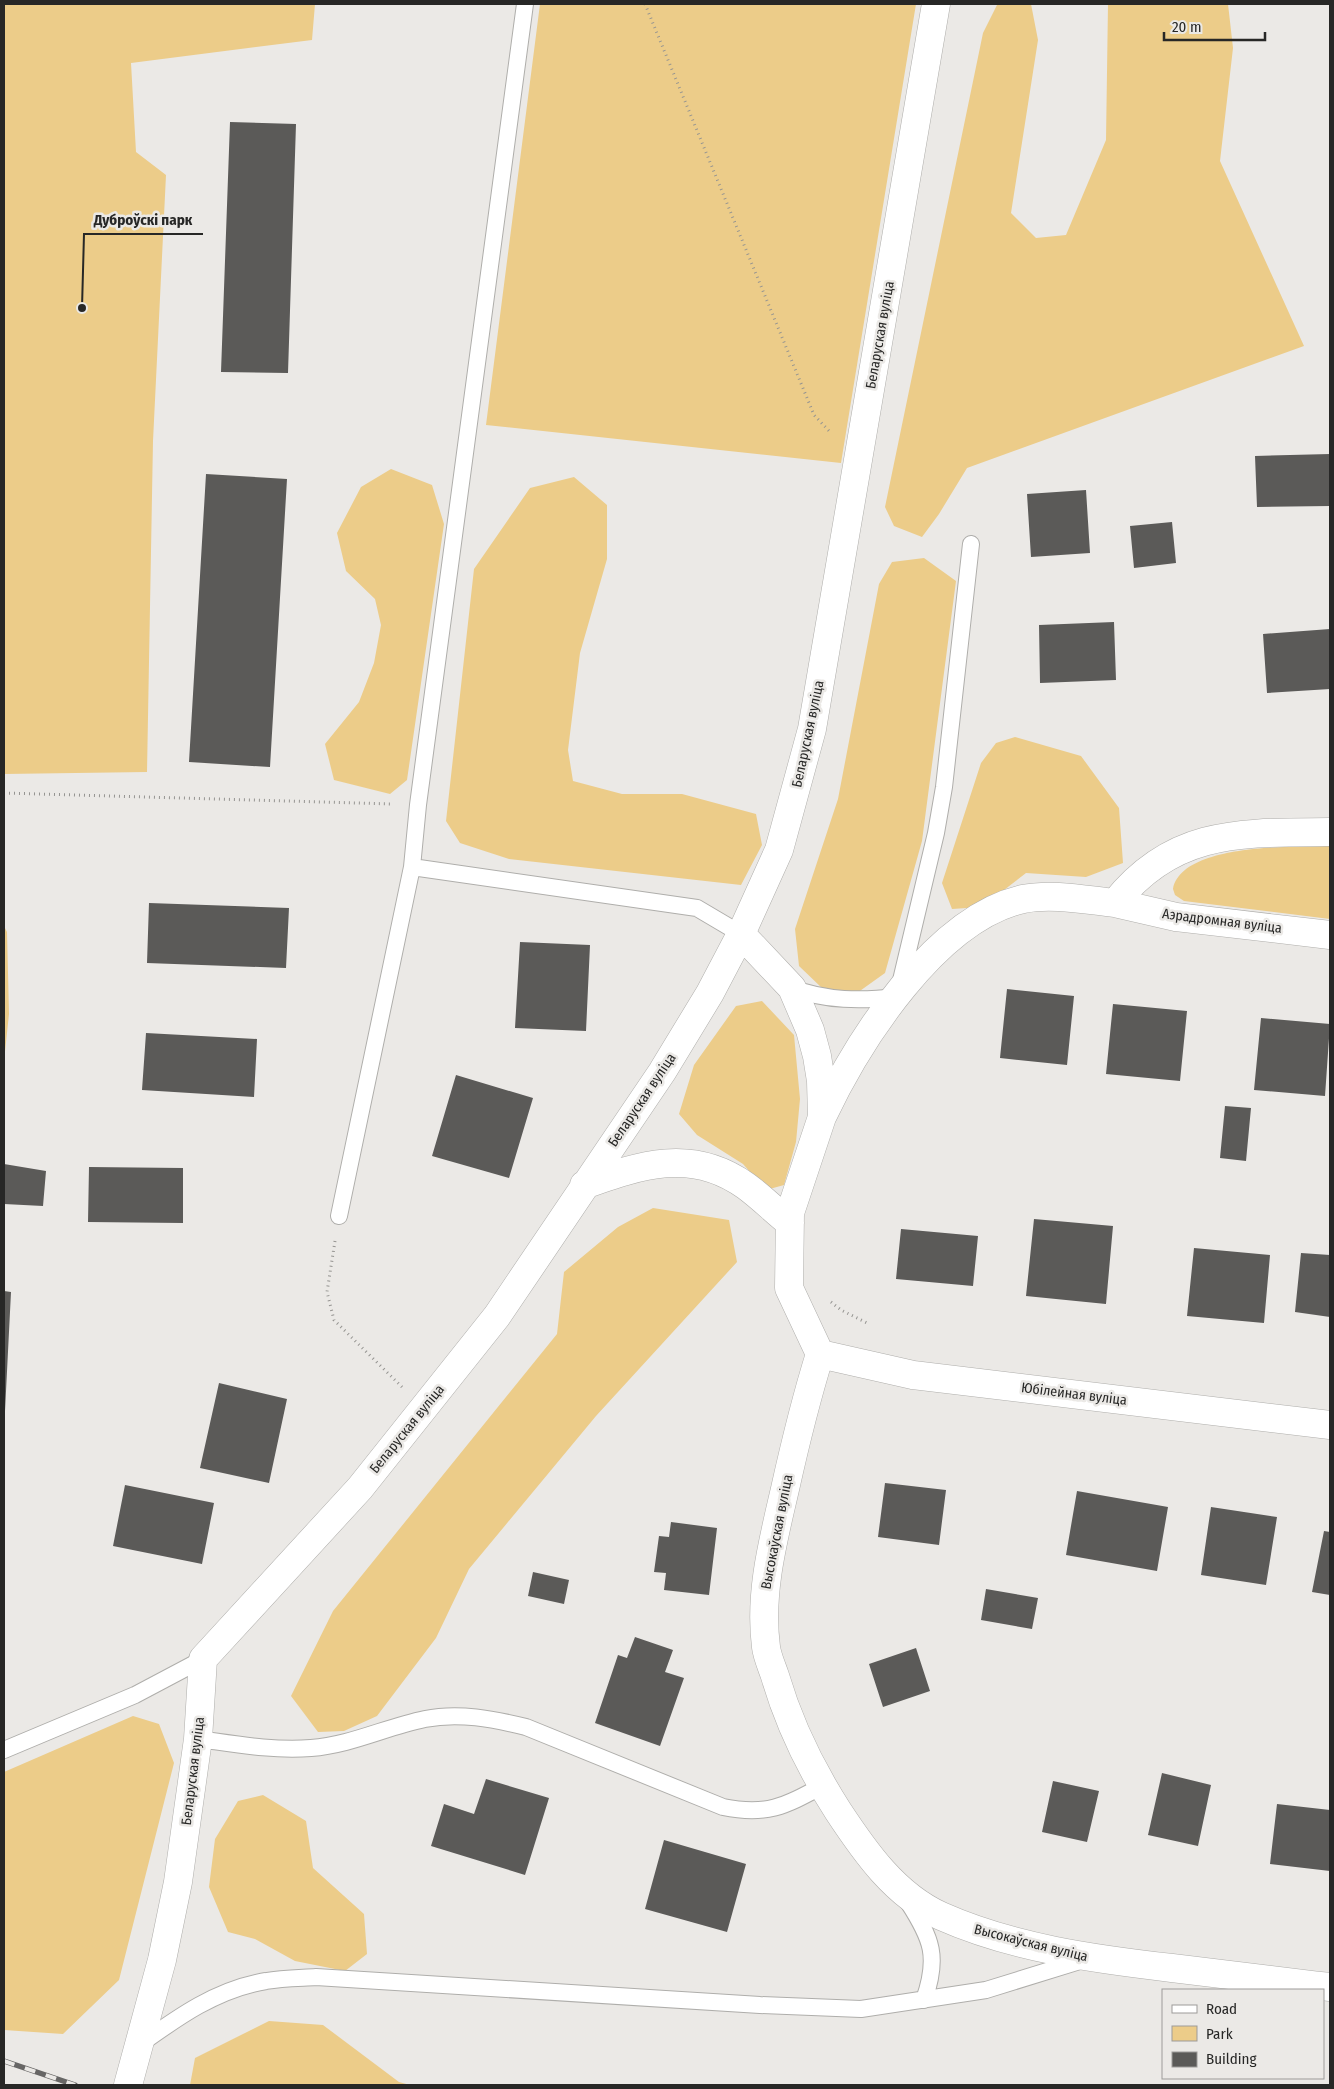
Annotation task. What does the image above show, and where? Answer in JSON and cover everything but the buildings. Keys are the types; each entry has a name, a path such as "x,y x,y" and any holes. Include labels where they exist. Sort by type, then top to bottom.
{"street":[{"name":"Беларуская вуліца","path":"128,2085 162,1960 178,1882 198,1739 203,1659 360,1488 497,1316 662,1072 710,993 741,934 779,850 812,729 936,4"},
{"path":"1115,903 1127,887 1162,859 1184,848 1208,840 1255,833 1330,832"},
{"name":"Аэрадромная вуліца","path":"822,1117 851,1060 896,996 934,953 955,934 978,918 1002,906 1024,899 1048,898 1115,903 1176,917 1330,935"},
{"path":"741,934 792,988 810,1030 817,1056 821,1081 822,1117 790,1214 789,1288 820,1354"},
{"path":"584,1186 622,1171 656,1163 690,1162 717,1170 745,1185 790,1223"},
{"name":"Юбілейная вуліца","path":"820,1354 913,1375 1330,1425"},
{"name":"Высокаўская вуліца","path":"820,1354 805,1402 772,1546 763,1603 766,1649 780,1695 799,1740 822,1786 849,1828 875,1863 902,1892 939,1915 981,1932 1090,1958 1330,1987"}],"lane":[{"path":"339,1216 412,868 418,805 524,4"},
{"path":"792,988 809,995 830,999 875,999 896,996 936,833 944,787 971,544"},
{"path":"412,868 697,908 741,934"},
{"path":"4,1750 135,1695 203,1659"},
{"path":"198,1739 272,1748 312,1748 354,1740 426,1718 461,1715 494,1719 526,1727 723,1807 746,1812 769,1810 793,1801 822,1786"},
{"path":"902,1892 927,1933 932,1958 931,1980 924,2000"},
{"path":"140,2045 180,2015 219,1994 266,1980 316,1977 760,2005 861,2009 986,1990 1090,1958"}],"path":[{"path":"645,4 814,415 859,462"},
{"path":"4,793 418,805"},
{"path":"339,1216 327,1292 334,1320 362,1350 424,1409"}],"green space":[{"path":"4,4 315,4 312,40 131,63 136,152 166,175 153,441 147,772 4,774"},
{"path":"540,4 916,4 841,463 486,425"},
{"path":"1031,4 1038,40 1011,213 1036,238 1066,235 1106,140 1108,4 1228,4 1233,48 1220,161 1304,346 967,468 939,514 922,537 894,526 885,507 983,33 997,5"},
{"path":"391,469 432,485 444,524 407,780 390,794 334,780 325,744 359,702 374,663 381,625 375,599 346,571 337,533 361,487"},
{"path":"574,477 607,505 607,559 580,653 568,750 573,781 622,794 682,794 756,814 762,845 741,885 509,859 460,843 446,821 474,569 530,488"},
{"path":"924,558 956,581 922,841 885,973 857,993 823,989 799,966 795,929 838,799 879,584 892,562"},
{"path":"1015,737 1081,756 1119,808 1123,863 1086,877 1026,873 982,907 952,909 942,883 981,763 996,743"},
{"path":"1330,846 1330,919 1184,901 1175,895 1173,889 1181,874 1196,863 1217,855 1267,848"},
{"path":"4,926 7,932 9,1014 4,1061"},
{"path":"762,1001 794,1035 800,1099 796,1142 784,1185 766,1190 743,1164 697,1135 679,1114 694,1065 736,1006"},
{"path":"653,1208 729,1220 737,1262 596,1416 469,1569 436,1638 377,1716 344,1731 318,1732 291,1696 333,1611 557,1334 564,1272 618,1227"},
{"path":"133,1716 159,1724 174,1763 119,1980 63,2034 4,2030 4,1772"},
{"path":"263,1795 306,1821 313,1868 364,1914 367,1954 345,1971 295,1961 255,1939 228,1932 209,1887 215,1839 238,1801"},
{"path":"269,2021 323,2025 399,2082 410,2085 190,2085 195,2058"}],"railway":[{"path":"4,2061 75,2085"}],"place":[{"name":"Дуброўскі парк","path":"82,308"}]}
